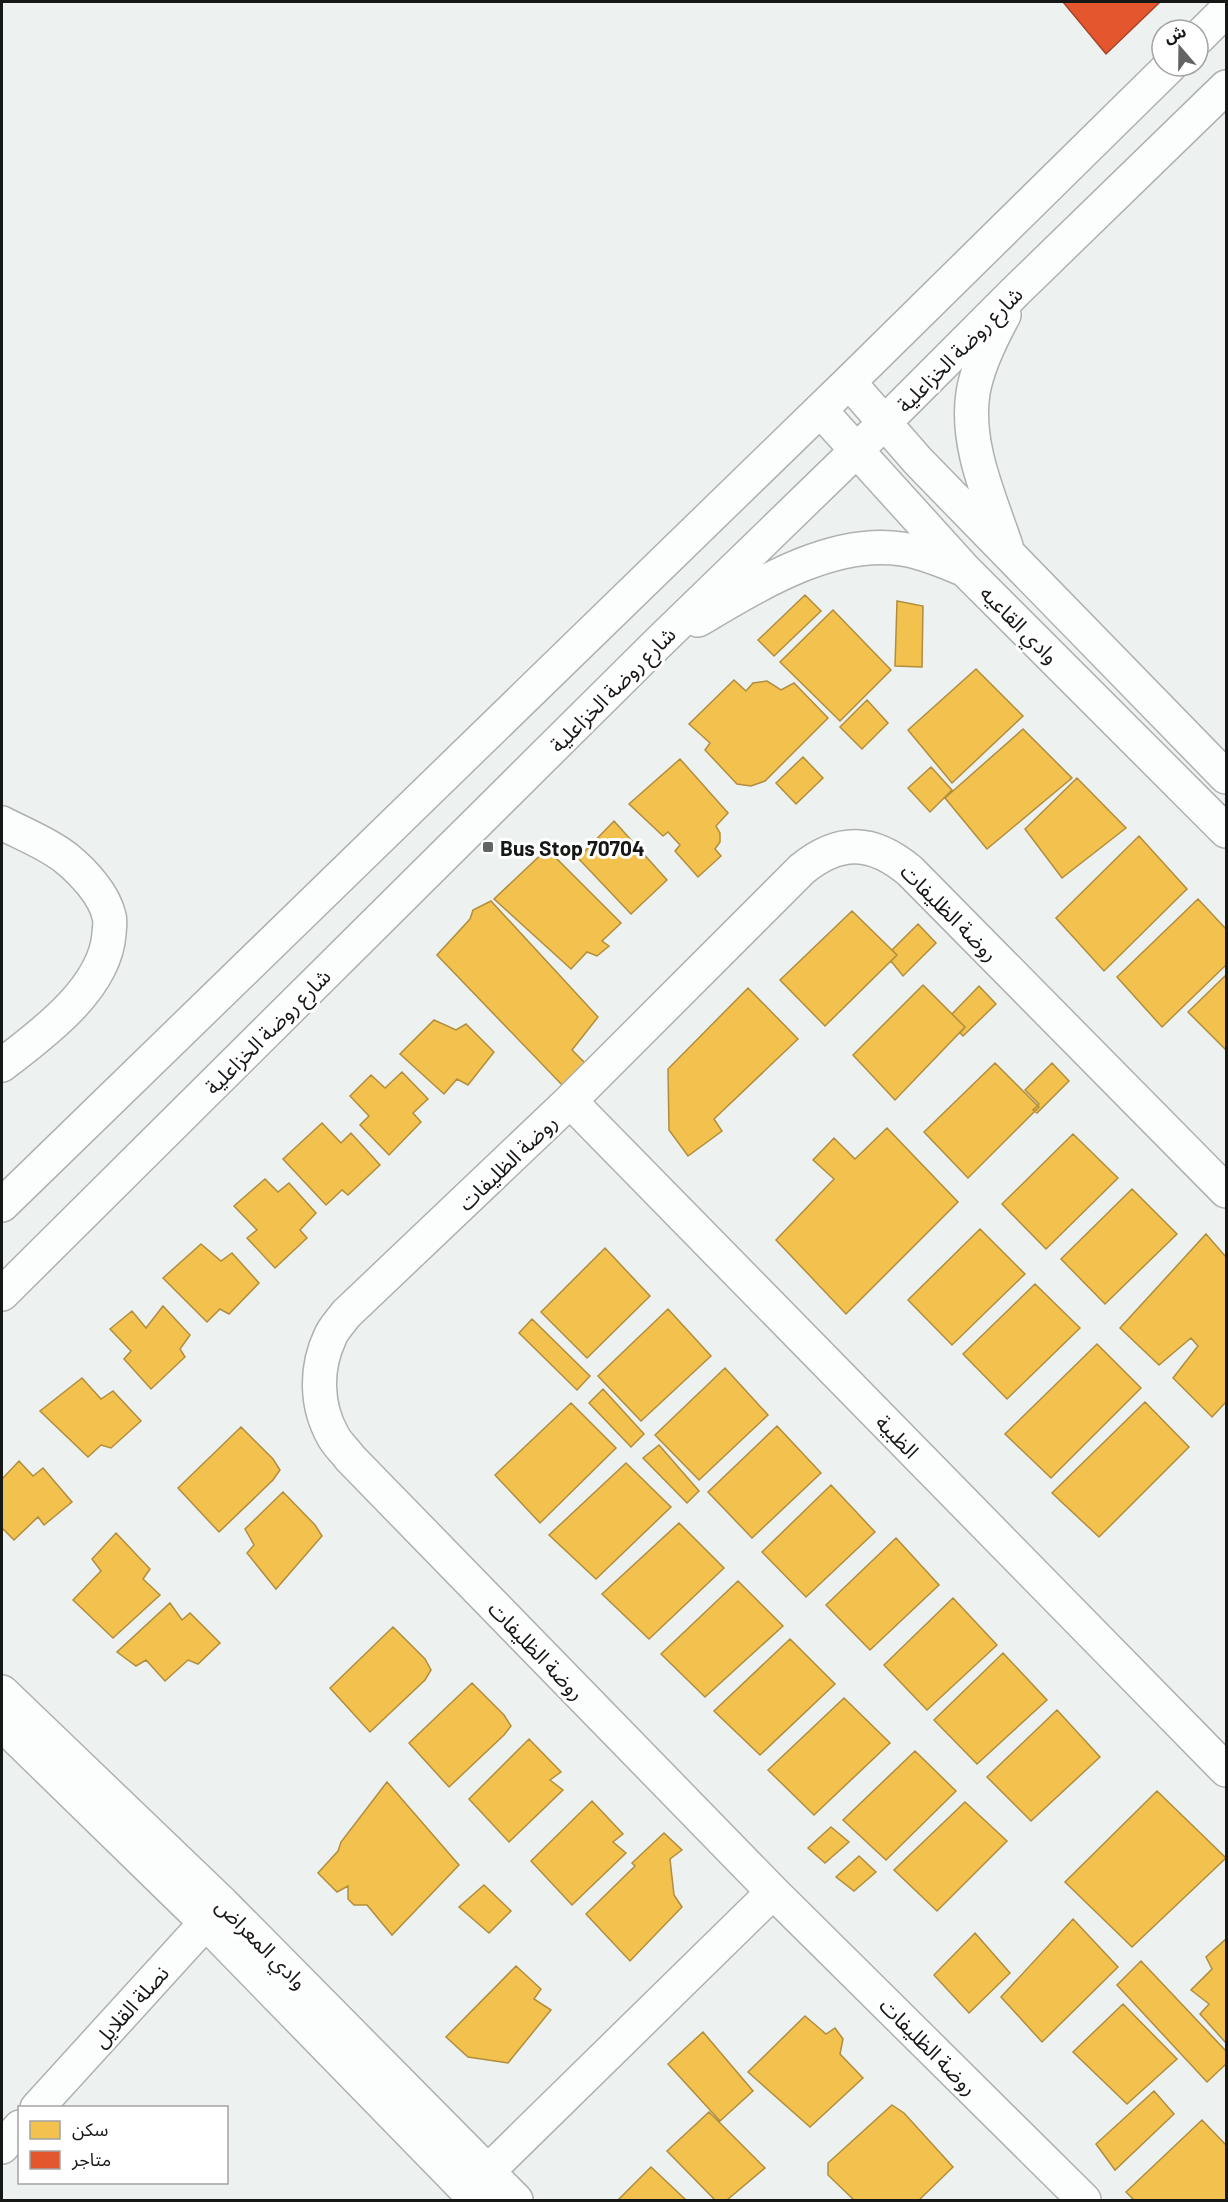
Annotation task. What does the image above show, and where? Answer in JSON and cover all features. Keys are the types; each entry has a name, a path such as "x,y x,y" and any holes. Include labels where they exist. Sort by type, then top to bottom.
{"street":[{"path":"1210,26 1227,10"},
{"path":"2,1205 849,382 1158,78"},
{"name":"شارع روضة الخزاعلية","path":"2,1294 657,644 1227,87"},
{"name":"وادي القاعيه","path":"1009,554 976,455 972,416 973,392 989,342 1017,291"},
{"name":"وادي القاعيه","path":"849,382 918,461 1227,777"},
{"name":"وادي القاعيه","path":"820,410 965,570 1227,831"},
{"path":"657,644 788,572 834,554 871,548 903,549 965,570"},
{"path":"2,823 65,857 84,875 96,891 110,918 108,949 78,999 38,1038 2,1065"},
{"name":"روضة الظليفات","path":"1084,2200 773,1892 350,1458 333,1437 323,1413 319,1387 322,1361 330,1336 346,1314 570,1101 802,869 817,856 836,849 857,846 877,849 895,858 910,871 1227,1191"},
{"name":"الظبية","path":"570,1101 1227,1770"},
{"name":"وادي المعراض","path":"2,1692 476,2188 516,2200"},
{"name":"وادي المعراض","path":"2,1724 215,1913"},
{"path":"476,2188 773,1892"},
{"name":"نصلة القلايل","path":"39,2106 215,1913"},
{"path":"2,2147 18,2129"}],"building: سكن":[{"path":"805,595 821,611 774,656 758,640"},
{"path":"897,601 923,606 922,667 895,666"},
{"path":"833,610 891,670 840,721 780,662"},
{"path":"976,669 1023,716 952,783 908,730"},
{"path":"734,680 746,691 753,683 767,681 781,690 794,683 828,718 765,781 751,786 737,784 705,750 710,743 689,724"},
{"path":"867,700 888,723 862,749 840,727"},
{"path":"1023,729 1072,778 987,849 945,798"},
{"path":"803,757 823,778 796,804 776,783"},
{"path":"680,759 728,813 716,826 720,833 720,842 715,849 721,856 698,877 675,851 680,845 668,832 663,836 629,804"},
{"path":"931,767 952,790 930,812 908,788"},
{"path":"1077,778 1126,828 1062,878 1025,829"},
{"path":"614,821 667,880 631,914 578,858"},
{"path":"1139,836 1187,889 1104,971 1056,918"},
{"path":"547,849 621,923 602,941 609,946 597,956 587,952 571,969 494,899"},
{"path":"1198,899 1226,929 1226,965 1162,1027 1117,977"},
{"path":"491,901 598,1017 572,1050 590,1068 565,1088 437,955 470,919 473,910"},
{"path":"852,911 897,955 825,1026 780,980"},
{"path":"918,924 936,943 903,976 891,961 897,955 892,950"},
{"path":"1226,975 1226,1050 1188,1012"},
{"path":"923,985 965,1027 895,1100 853,1055"},
{"path":"979,986 996,1004 963,1036 960,1033 965,1027 952,1014"},
{"path":"748,988 798,1039 714,1119 722,1131 688,1156 669,1130 668,1069"},
{"path":"434,1020 456,1030 466,1024 494,1052 468,1085 457,1079 444,1094 400,1054"},
{"path":"995,1063 1039,1107 968,1178 924,1132"},
{"path":"1052,1063 1069,1081 1037,1113 1033,1110 1039,1104 1025,1090"},
{"path":"402,1072 428,1099 413,1113 421,1122 389,1155 360,1125 369,1116 350,1096 371,1075 385,1088"},
{"path":"322,1123 341,1143 351,1133 380,1165 348,1195 342,1190 326,1205 283,1159"},
{"path":"887,1128 958,1202 846,1314 776,1240 834,1179 813,1160 834,1138 855,1159"},
{"path":"1073,1134 1118,1178 1046,1249 1002,1204"},
{"path":"265,1179 278,1192 289,1183 316,1213 300,1230 307,1238 275,1268 247,1238 257,1230 234,1206"},
{"path":"1132,1189 1177,1234 1105,1304 1061,1259"},
{"path":"980,1229 1025,1274 952,1345 908,1300"},
{"path":"1206,1234 1226,1257 1226,1402 1212,1417 1173,1378 1198,1346 1191,1338 1159,1365 1120,1328"},
{"path":"201,1244 221,1261 232,1253 259,1283 229,1314 220,1309 207,1322 163,1278"},
{"path":"605,1248 650,1296 587,1358 541,1312"},
{"path":"1035,1284 1080,1328 1007,1399 963,1354"},
{"path":"163,1306 190,1335 180,1349 185,1357 151,1389 124,1359 131,1351 110,1329 132,1311 146,1328"},
{"path":"668,1309 711,1356 641,1421 598,1376"},
{"path":"532,1319 590,1376 577,1390 519,1333"},
{"path":"1097,1344 1141,1388 1051,1478 1005,1434"},
{"path":"725,1368 768,1415 699,1480 655,1435"},
{"path":"82,1378 101,1399 113,1391 141,1421 111,1448 101,1445 88,1457 40,1411"},
{"path":"603,1389 644,1434 631,1447 589,1403"},
{"path":"1145,1402 1189,1447 1099,1537 1052,1493"},
{"path":"571,1403 616,1448 540,1523 495,1475"},
{"path":"777,1426 821,1473 752,1538 708,1492"},
{"path":"241,1427 273,1459 280,1470 273,1480 219,1532 178,1488"},
{"path":"659,1445 699,1491 687,1503 643,1458"},
{"path":"19,1461 33,1476 43,1468 72,1502 44,1525 38,1517 14,1540 2,1528 2,1479"},
{"path":"626,1463 671,1507 596,1579 549,1535"},
{"path":"831,1485 875,1532 806,1597 762,1552"},
{"path":"283,1492 315,1525 322,1536 276,1589 247,1553 254,1545 245,1529"},
{"path":"679,1523 724,1568 649,1639 602,1594"},
{"path":"116,1533 150,1569 143,1579 160,1595 113,1638 73,1600 101,1571 92,1559"},
{"path":"896,1538 939,1585 870,1650 826,1605"},
{"path":"738,1581 783,1626 705,1697 661,1654"},
{"path":"953,1598 997,1645 927,1710 884,1665"},
{"path":"170,1603 182,1620 190,1613 220,1643 198,1664 188,1660 165,1681 146,1660 136,1666 117,1652"},
{"path":"393,1627 425,1659 431,1670 425,1680 370,1732 330,1688"},
{"path":"790,1639 835,1684 760,1755 714,1711"},
{"path":"1003,1653 1047,1700 977,1764 934,1720"},
{"path":"472,1683 504,1715 511,1726 449,1787 409,1743"},
{"path":"844,1698 890,1743 814,1815 768,1770"},
{"path":"1057,1710 1100,1757 1031,1821 987,1777"},
{"path":"529,1739 561,1772 550,1780 563,1790 509,1842 469,1799"},
{"path":"915,1751 956,1791 886,1860 843,1820"},
{"path":"387,1782 459,1865 392,1935 367,1905 354,1905 348,1899 348,1886 337,1892 318,1873 338,1851 341,1842"},
{"path":"1157,1791 1226,1858 1132,1947 1065,1882"},
{"path":"592,1801 623,1834 613,1842 626,1853 572,1905 531,1861"},
{"path":"965,1802 1007,1841 937,1911 894,1870"},
{"path":"831,1827 849,1842 825,1863 808,1848"},
{"path":"664,1833 682,1850 670,1859 674,1895 682,1907 630,1961 586,1914 635,1866 632,1863"},
{"path":"859,1856 876,1872 854,1891 836,1877"},
{"path":"484,1885 511,1911 489,1933 459,1907"},
{"path":"1073,1919 1118,1967 1042,2042 1001,1997"},
{"path":"975,1933 1010,1973 969,2013 934,1975"},
{"path":"1226,1939 1226,2043 1200,2014 1209,2004 1191,1990 1212,1969 1206,1957"},
{"path":"1141,1961 1226,2051 1226,2064 1207,2082 1117,1985"},
{"path":"516,1966 541,1989 534,1999 551,2010 508,2063 468,2057 446,2037"},
{"path":"1123,2004 1177,2059 1127,2104 1073,2052"},
{"path":"805,2016 826,2034 835,2028 843,2039 840,2054 863,2078 810,2127 748,2072"},
{"path":"703,2032 753,2091 720,2121 668,2064"},
{"path":"1154,2091 1174,2114 1115,2170 1096,2144"},
{"path":"892,2105 904,2113 953,2167 919,2200 854,2200 828,2175 828,2163"},
{"path":"709,2112 765,2168 727,2200 715,2200 667,2151"},
{"path":"1202,2120 1226,2145 1226,2200 1134,2200 1126,2192"},
{"path":"651,2167 686,2200 618,2200"}],"building: متاجر":[{"path":"1063,2 1160,2 1106,54"}],"place":[{"name":"Bus Stop 70704","path":"488,847"}]}
